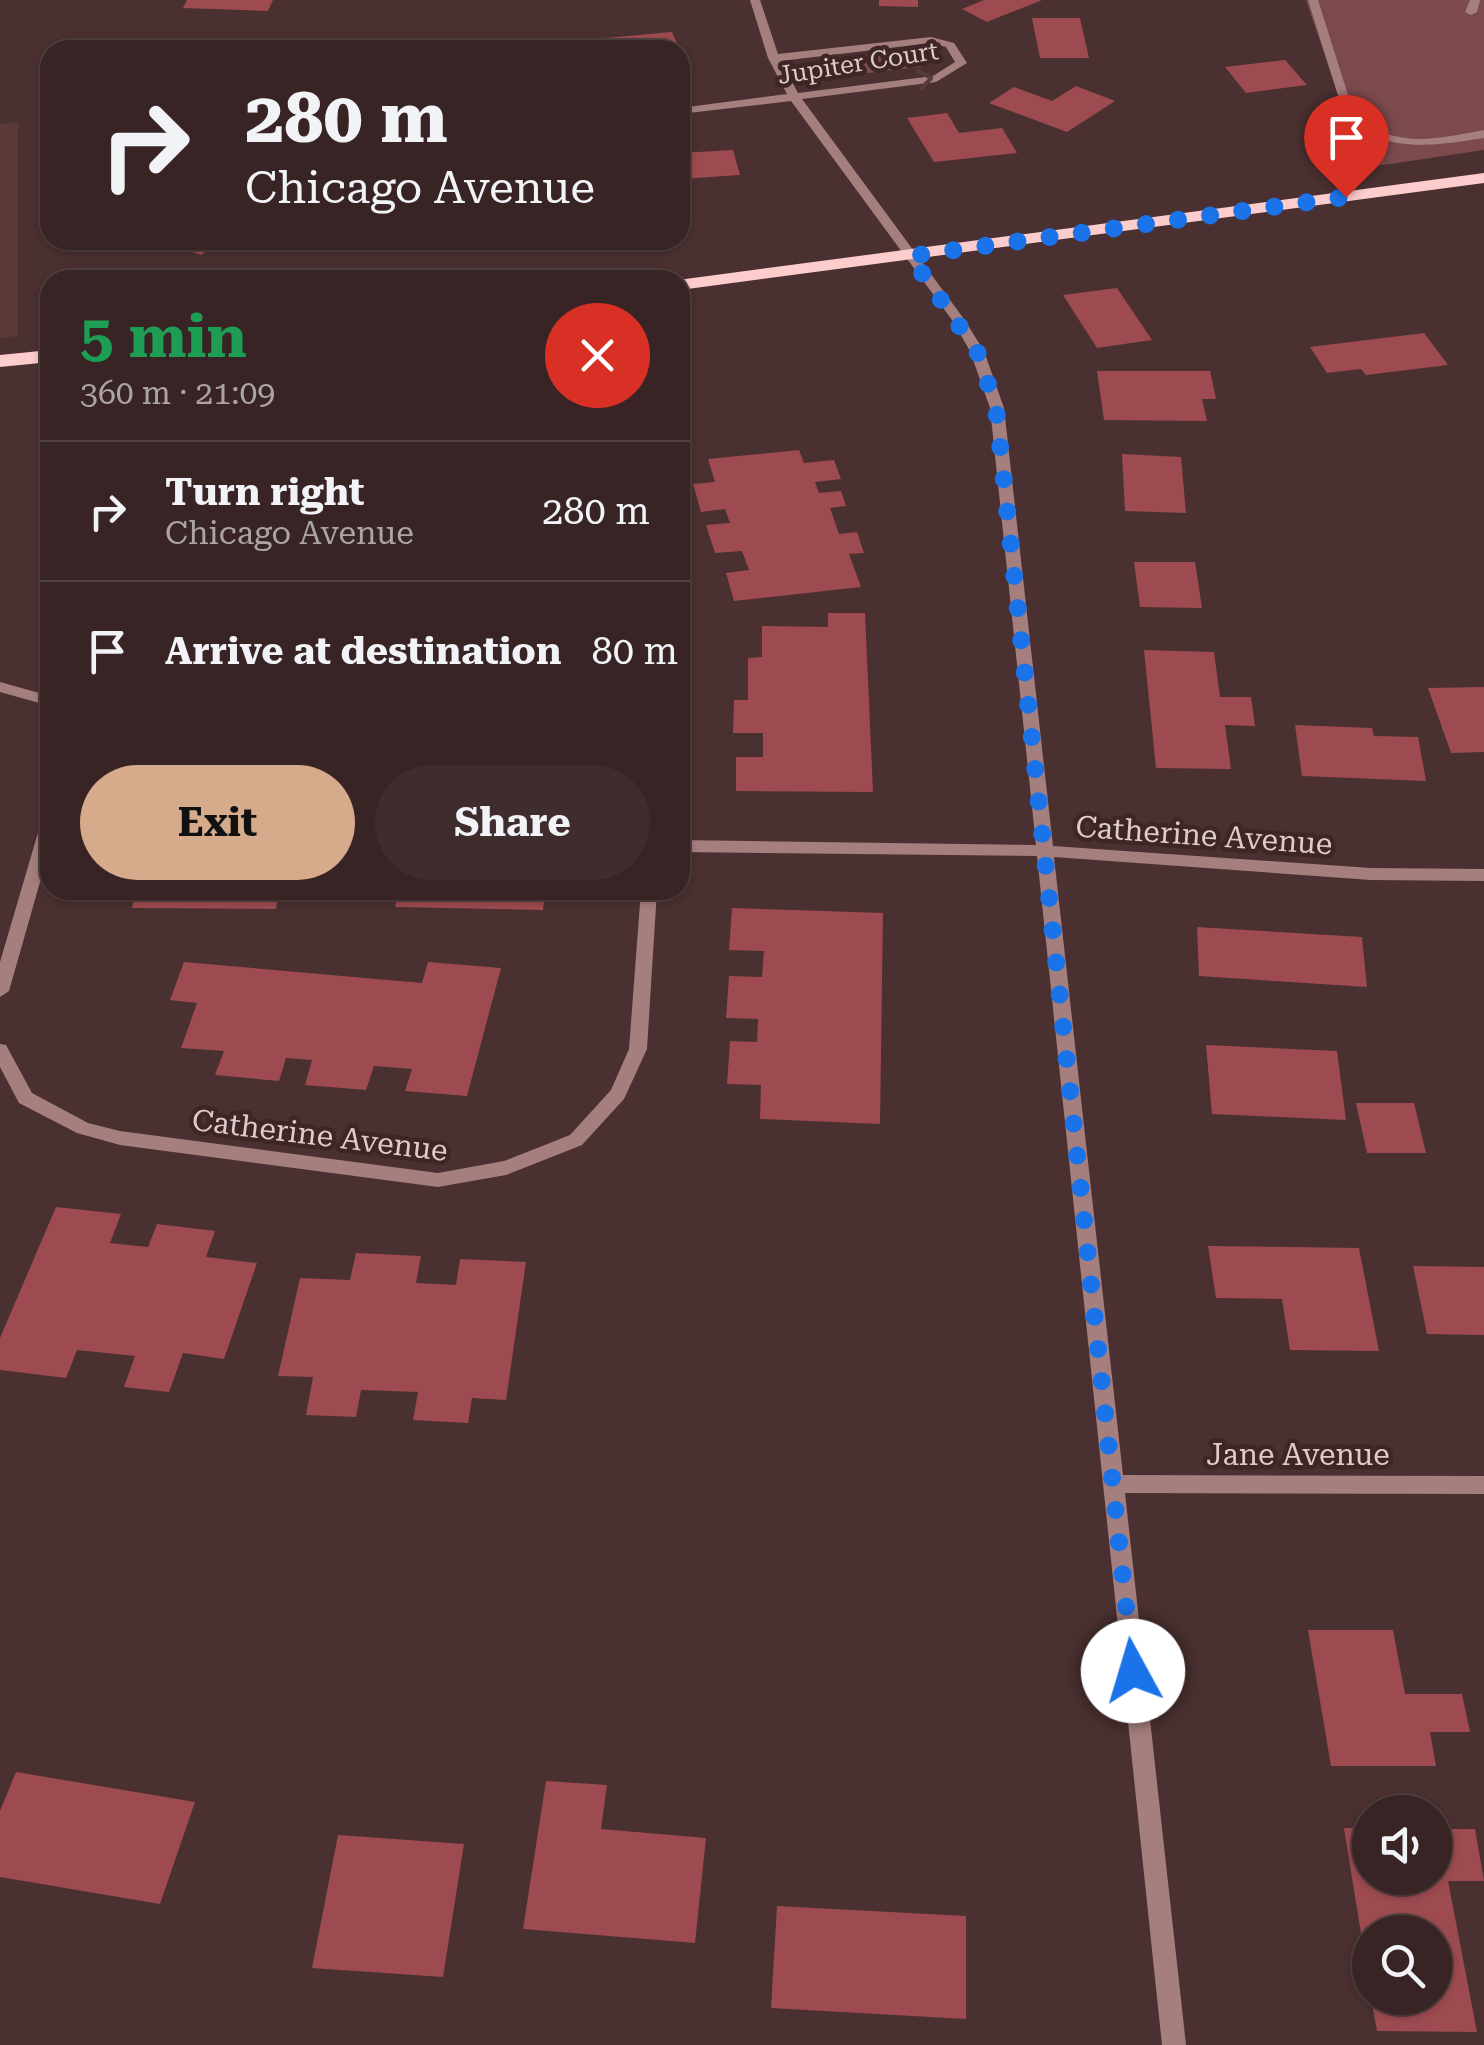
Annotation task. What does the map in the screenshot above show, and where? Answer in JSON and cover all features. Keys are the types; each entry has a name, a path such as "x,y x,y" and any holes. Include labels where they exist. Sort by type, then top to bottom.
{"main road":[{"path":"690,284 1484,178"},
{"path":"0,361 40,357"}],"street":[{"path":"755,0 774,58 794,97 977,351 994,398 1174,2045"},
{"path":"1313,0 1350,119 1364,132 1402,144 1484,134"},
{"name":"Jupiter Court","path":"690,110 936,79 961,63 960,54 950,45 931,40 774,58"},
{"path":"0,687 40,697"},
{"name":"Catherine Avenue","path":"690,846 1044,851 1371,874 1484,875"},
{"path":"0,991 40,853"},
{"name":"Catherine Avenue","path":"0,1050 24,1098 83,1128 407,1179 438,1180 487,1173 576,1140 618,1094 638,1049 649,900"},
{"name":"Jane Avenue","path":"1113,1484 1484,1485"}],"shaded area":[{"path":"1306,0 1484,0 1484,150 1363,168"},
{"path":"907,50 922,53 928,62 920,67 851,75 832,68 841,58"},
{"path":"18,122 18,336 0,338 0,124"}],"building":[{"path":"187,0 273,0 268,11 183,8"},
{"path":"879,0 918,0 918,7 879,6"},
{"path":"984,0 1042,0 987,22 962,9"},
{"path":"1032,18 1080,18 1089,58 1040,58"},
{"path":"672,32 676,40 594,40"},
{"path":"1285,60 1307,85 1246,93 1225,67"},
{"path":"1076,86 1115,101 1067,132 989,103 1014,87 1052,101"},
{"path":"947,113 959,133 1002,128 1017,153 934,162 907,118"},
{"path":"733,150 740,175 690,178 690,152"},
{"path":"1117,288 1152,340 1097,348 1063,295"},
{"path":"1424,333 1448,365 1366,375 1361,369 1327,373 1310,347"},
{"path":"1097,371 1210,371 1216,399 1202,399 1207,421 1104,420"},
{"path":"799,450 804,463 834,460 841,479 815,482 819,493 841,491 846,506 830,508 839,534 857,532 864,553 849,554 861,587 734,601 726,573 749,570 742,551 715,553 706,525 730,523 725,509 701,512 693,484 715,482 708,459"},
{"path":"1122,454 1181,457 1186,513 1125,511"},
{"path":"1134,562 1195,562 1202,608 1140,607"},
{"path":"828,613 865,613 873,792 736,791 736,757 763,757 763,733 733,733 734,700 748,700 748,658 762,657 762,626 828,627"},
{"path":"1144,650 1214,652 1220,697 1251,697 1255,726 1225,725 1231,769 1156,768"},
{"path":"1484,687 1484,752 1451,753 1428,688"},
{"path":"1295,725 1372,728 1374,736 1418,737 1426,781 1302,776"},
{"path":"134,900 277,900 276,909 132,908"},
{"path":"396,900 544,900 543,910 395,907"},
{"path":"732,908 883,913 880,1124 760,1119 761,1085 727,1084 730,1041 757,1042 758,1019 726,1018 729,976 762,977 764,951 729,950"},
{"path":"1197,927 1362,937 1367,987 1199,976"},
{"path":"184,962 422,983 428,962 501,968 467,1096 405,1091 412,1069 374,1066 366,1090 305,1085 312,1060 286,1058 279,1081 215,1075 224,1051 181,1048 197,1003 170,1000"},
{"path":"1206,1045 1337,1051 1346,1120 1212,1114"},
{"path":"1356,1103 1414,1103 1426,1153 1367,1153"},
{"path":"56,1207 121,1214 110,1243 148,1247 157,1224 215,1231 206,1257 257,1263 224,1359 183,1353 169,1392 124,1387 135,1356 77,1350 66,1378 0,1370 0,1338"},
{"path":"1208,1246 1359,1248 1379,1351 1290,1350 1282,1299 1216,1298"},
{"path":"356,1253 421,1256 416,1283 456,1285 460,1259 526,1262 506,1400 472,1398 468,1423 413,1420 418,1392 361,1390 356,1417 306,1415 313,1377 278,1376 300,1278 350,1280"},
{"path":"1413,1266 1484,1267 1484,1335 1427,1334"},
{"path":"1308,1630 1393,1630 1405,1694 1462,1694 1470,1732 1430,1732 1436,1766 1331,1766"},
{"path":"16,1772 195,1802 160,1904 0,1877 0,1811"},
{"path":"546,1781 607,1785 601,1829 706,1838 695,1943 523,1929"},
{"path":"1344,1828 1352,1828 1352,1878"},
{"path":"1452,1829 1475,1829 1484,1881 1452,1881"},
{"path":"338,1835 464,1844 443,1977 312,1968"},
{"path":"1355,1895 1451,1895 1477,2032 1377,2031 1374,2015 1452,2015 1452,1915 1358,1915"},
{"path":"777,1906 966,1916 966,2019 771,2008"}],"route":[{"path":"1133,1671 996,408 977,351 910,256 1346,197"}]}
